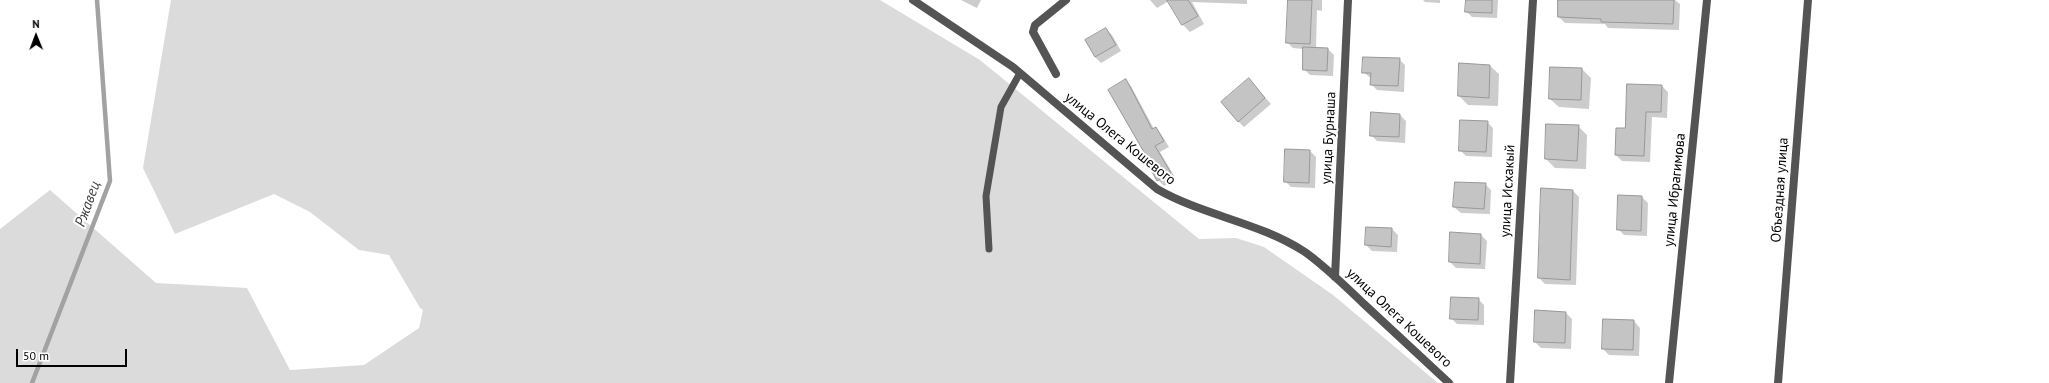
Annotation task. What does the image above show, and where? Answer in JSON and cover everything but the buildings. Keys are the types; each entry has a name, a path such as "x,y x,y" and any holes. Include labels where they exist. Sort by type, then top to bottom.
{"street":[{"name":"улица Олега Кошевого","path":"912,0 1020,73 1157,189 1179,202 1238,221 1268,233 1305,252 1335,277 1449,383"},
{"path":"1056,74 1033,32 1035,24 1066,0"},
{"name":"улица Бурнаша","path":"1335,277 1348,0"},
{"name":"улица Исхакый","path":"1510,383 1532,0"},
{"name":"улица Ибрагимова","path":"1669,383 1707,0"},
{"name":"Объездная улица","path":"1778,383 1808,0"}],"lane":[{"path":"989,249 986,196 1001,107 1020,73"}],"shaded area":[{"path":"171,0 880,0 980,60 1199,239 1236,238 1264,247 1333,295 1438,383 0,383 0,229 50,190 156,283 247,288 290,370 364,365 419,328 423,310 420,308 389,255 359,250 310,212 274,194 175,234 143,168"}],"waterway":[{"name":"Ржавец","path":"32,383 110,181 97,0"}]}
